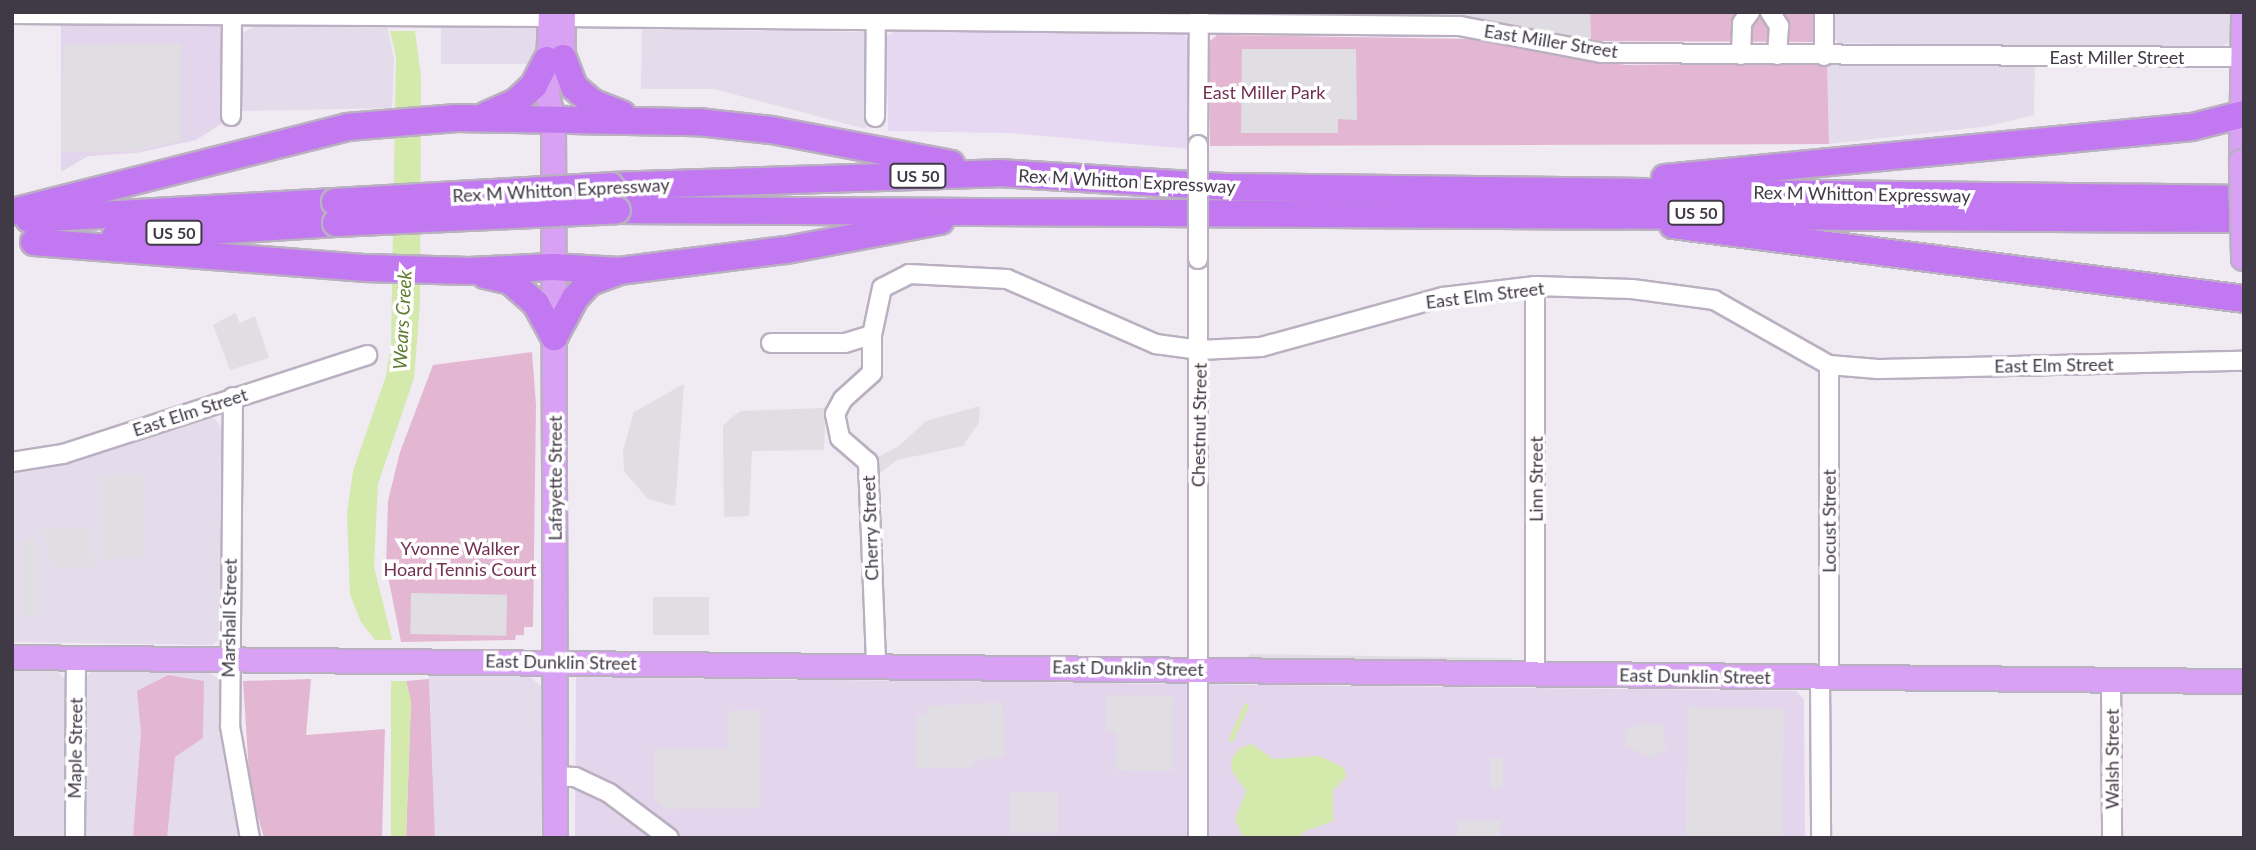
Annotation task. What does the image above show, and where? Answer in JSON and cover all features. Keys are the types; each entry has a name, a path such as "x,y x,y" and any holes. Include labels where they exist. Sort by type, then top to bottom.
{"highway":[{"path":"463,119 498,113 516,102 555,59 574,87 593,103 637,118"},
{"path":"1563,190 2192,127 2243,114"},
{"path":"12,212 347,127 463,119 637,118 771,130 999,173"},
{"name":"Rex M Whitton Expressway","path":"12,220 336,212 614,198 999,173 1225,187 2244,199"},
{"name":"Rex M Whitton Expressway","path":"614,198 1001,210 1616,212 2244,219"},
{"path":"23,243 366,268 470,271 553,267 619,271 786,250 1001,210"},
{"name":"Rex M Whitton Expressway","path":"23,243 336,212"},
{"path":"1616,212 1709,232 2024,267 2244,299"},
{"path":"470,271 510,281 536,304 554,337"},
{"path":"554,337 570,303 590,282 619,271"}],"main road":[{"path":"2242,12 2243,265"},
{"name":"Lafayette Street","path":"555,838 553,119 547,95 555,59 557,14"},
{"name":"East Dunklin Street","path":"12,657 2244,681"}],"street":[{"path":"1741,55 1742,23 1750,12"},
{"path":"1770,12 1779,26 1777,55"},
{"path":"1824,12 1824,56"},
{"name":"East Miller Street","path":"12,14 1199,18 1460,26 1601,53 2243,57"},
{"path":"231,116 232,14"},
{"path":"875,117 876,17"},
{"name":"Chestnut Street","path":"1198,838 1199,18"},
{"name":"East Elm Street","path":"872,335 882,288 909,274 1007,279 1144,340 1200,350 1261,347 1443,297 1535,286 1632,289 1714,300 1829,365 1878,369 2244,361"},
{"name":"Linn Street","path":"1535,286 1535,672"},
{"path":"771,343 845,342 872,335"},
{"name":"Cherry Street","path":"872,335 872,373 843,399 835,414 840,438 868,462 876,665"},
{"name":"East Elm Street","path":"12,463 63,454 367,355"},
{"name":"Locust Street","path":"1821,838 1829,365"},
{"name":"Marshall Street","path":"233,397 228,658 230,726 250,838"},
{"name":"Maple Street","path":"75,838 76,658"},
{"name":"Walsh Street","path":"2111,680 2112,838"},
{"path":"554,776 575,777 608,793 669,838"}],"shaded area":[{"path":"61,12 223,12 221,124 196,140 136,153 88,156 61,172"},
{"path":"1215,12 1590,12 1591,41 1444,13"},
{"path":"1832,12 2230,12 2230,42 2220,48 1839,43 1832,36"},
{"path":"262,22 387,25 394,59 392,108 242,111 239,35"},
{"path":"533,24 541,28 542,64 441,64 441,25"},
{"path":"642,29 865,32 869,37 866,129 714,89 641,89"},
{"path":"899,29 1183,33 1191,44 1189,149 1010,133 888,131 887,36"},
{"path":"181,43 180,141 136,151 61,152 64,45"},
{"path":"1242,49 1356,49 1357,120 1338,119 1338,133 1241,133"},
{"path":"1827,62 2035,63 2034,115 1989,126 1829,144"},
{"path":"235,313 240,323 255,316 269,358 230,370 213,325"},
{"path":"684,384 675,506 648,499 624,471 623,451 634,412"},
{"path":"980,406 979,422 963,446 897,460 868,482 868,462 899,446 926,421"},
{"path":"826,408 824,450 752,451 749,516 724,517 723,426 741,411"},
{"path":"208,418 215,419 224,433 219,640 212,645 12,642 12,471 71,461"},
{"path":"143,475 144,558 101,559 100,476"},
{"path":"92,527 94,568 53,568 41,529"},
{"path":"23,540 37,540 37,616 23,616"},
{"path":"411,593 507,595 506,636 410,634"},
{"path":"653,597 709,597 709,635 653,635"},
{"path":"1249,654 1511,659 1511,667 1249,662"},
{"path":"12,668 55,669 65,679 66,838 12,838"},
{"path":"94,669 207,671 220,680 225,753 240,838 83,838 83,680"},
{"path":"429,671 526,674 541,686 541,838 435,838"},
{"path":"576,677 1796,691 1804,699 1805,838 575,838"},
{"path":"1106,695 1173,696 1172,771 1116,770 1117,732 1106,731"},
{"path":"1003,702 1004,757 979,759 971,768 916,768 917,715 926,715 929,706"},
{"path":"1688,707 1784,709 1782,838 1686,838"},
{"path":"760,710 760,808 664,809 654,799 654,749 728,749 728,711"},
{"path":"1644,724 1663,725 1666,750 1649,758 1625,744 1626,730"},
{"path":"1491,758 1503,758 1503,789 1491,789"},
{"path":"1010,792 1058,792 1058,833 1010,833"},
{"path":"1458,821 1500,821 1500,838 1458,838"}],"green space":[{"path":"1590,12 1817,12 1817,35 1815,42 1591,41"},
{"name":"East Miller Park","path":"1217,35 1473,39 1626,65 1827,62 1829,144 1210,146 1210,41"},
{"name":"Yvonne Walker Hoard Tennis Court","path":"532,352 536,405 533,627 524,627 524,635 516,635 515,640 401,642 386,566 388,501 400,452 433,365"},
{"path":"168,675 204,681 203,738 175,757 167,838 133,838 141,733 137,691"},
{"path":"311,679 306,735 385,729 382,838 264,838 250,788 243,681"},
{"path":"429,679 435,838 406,838 411,701 406,681"}],"water":[{"name":"Wears Creek","path":"390,31 415,31 421,77 420,303 414,378 378,484 374,566 392,640 375,640 361,622 350,595 347,513 353,471 386,376 391,347 396,57"},
{"path":"391,681 406,681 411,701 406,838 391,838"},
{"path":"1252,744 1273,759 1320,756 1344,768 1346,777 1333,790 1333,821 1303,832 1301,838 1243,838 1235,819 1246,791 1232,771 1231,760 1240,748"}],"waterway":[{"path":"1231,739 1246,706"}]}
